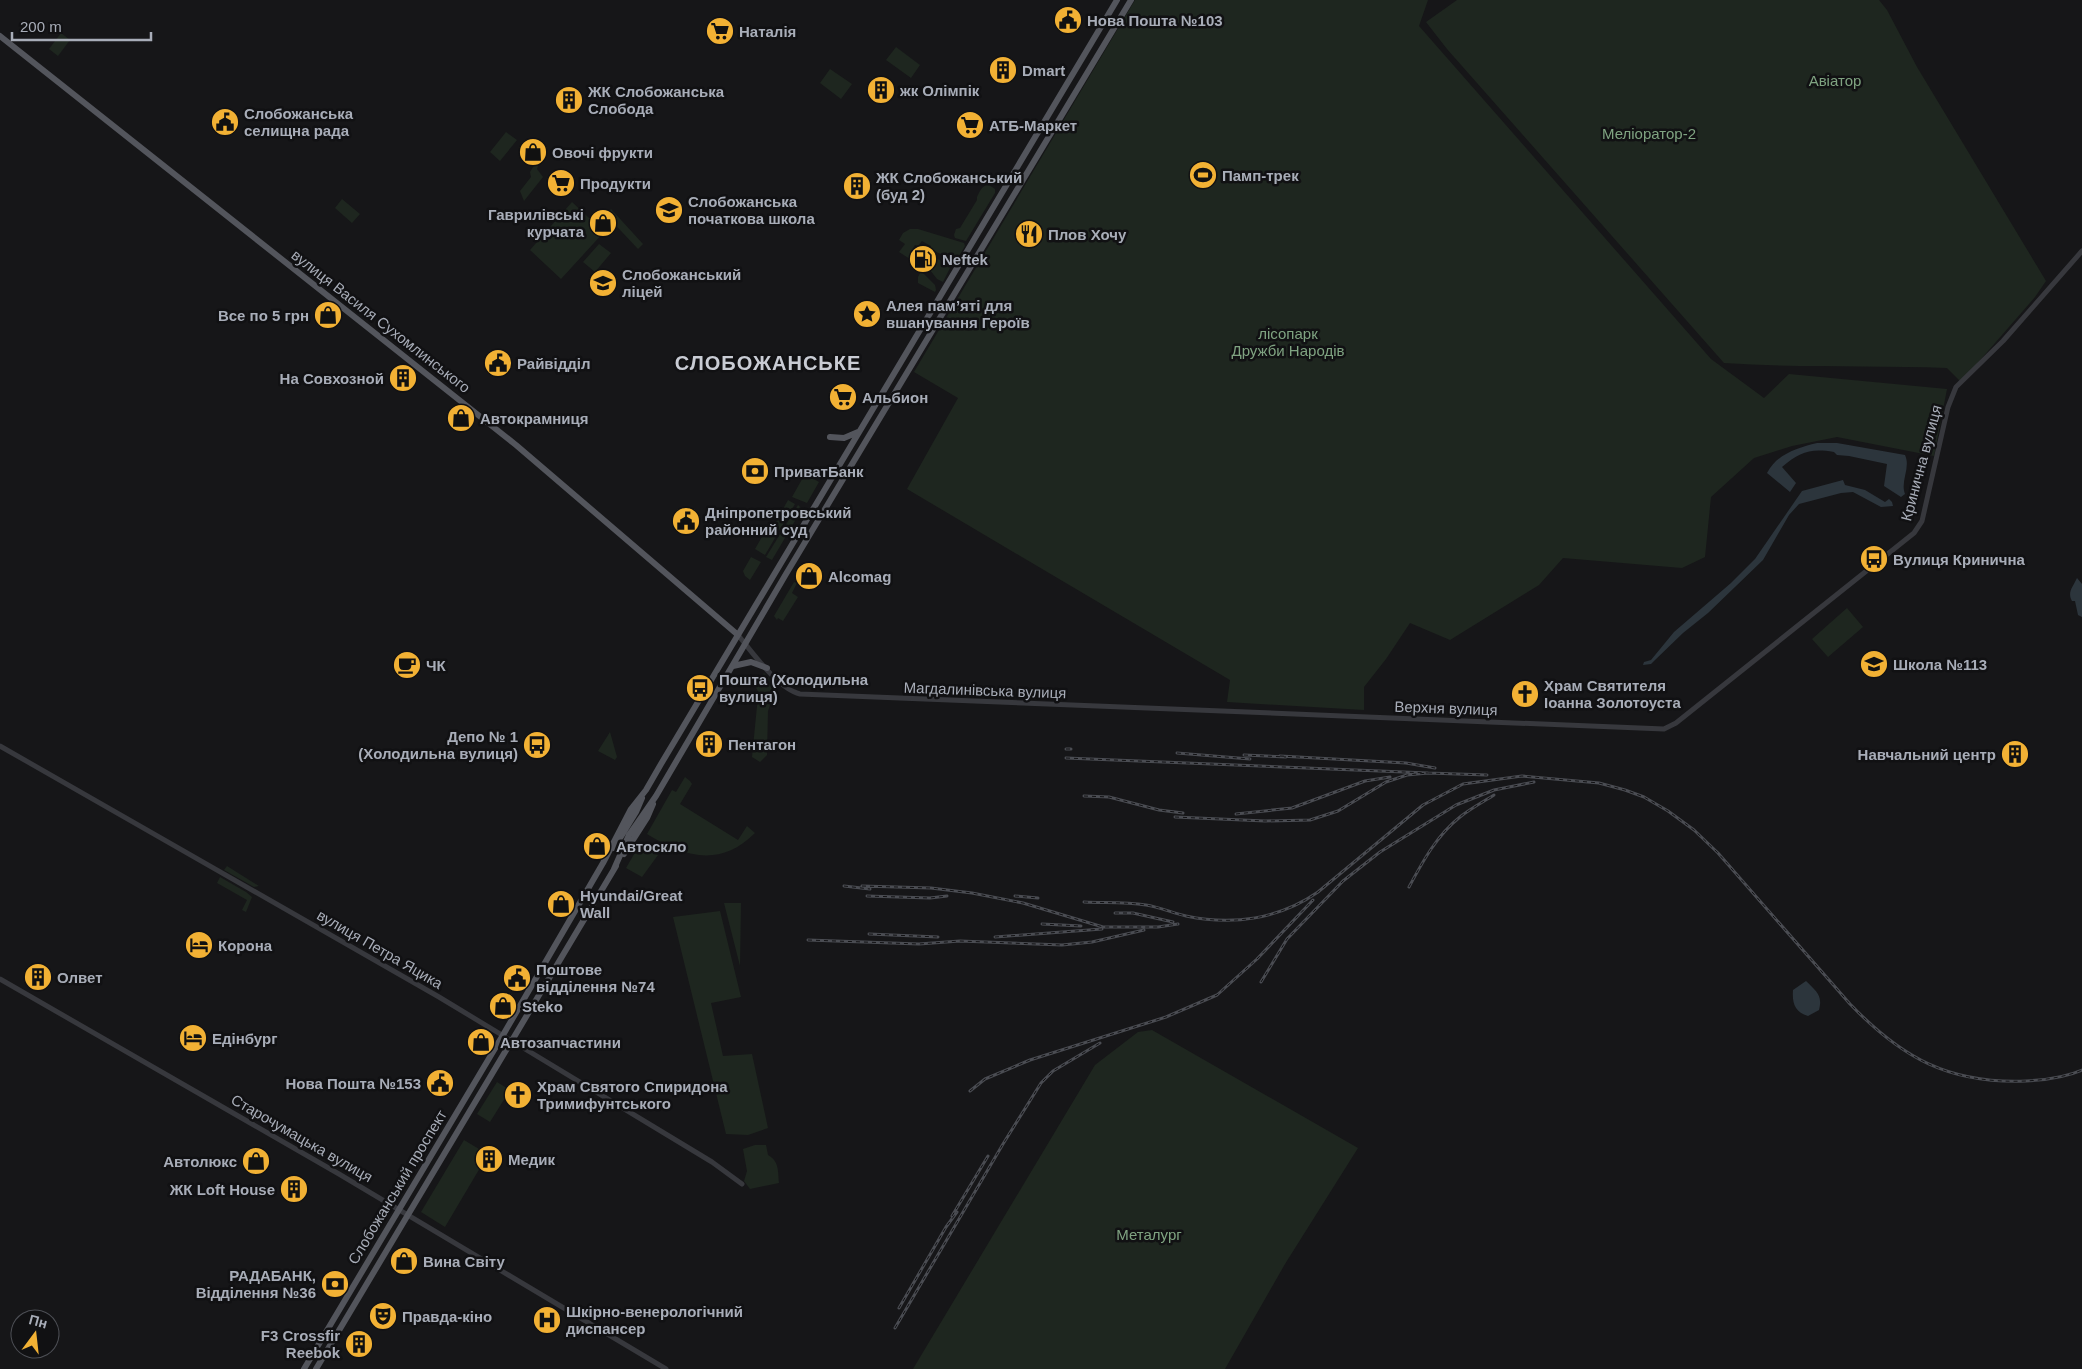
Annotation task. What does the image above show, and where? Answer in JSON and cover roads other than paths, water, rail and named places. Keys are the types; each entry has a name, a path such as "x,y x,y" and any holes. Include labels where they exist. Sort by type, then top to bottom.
{"main road":[{"name":"Слобожанський проспект","path":"304,1369 603,863 624,833 646,790 859,431 1117,0"},
{"name":"Слобожанський проспект","path":"316,1369 614,870 630,836 656,796 1131,0"},
{"name":"вулиця Василя Сухомлинського","path":"0,36 509,439 738,635"},
{"path":"830,437 844,438 859,431"},
{"path":"733,666 751,662 767,668"}],"street":[{"name":"Кринична вулиця","path":"1664,729 1683,718 1914,533 1922,521 1948,407 1956,387 2003,341 2082,252"},
{"name":"Магдалинівська вулиця","path":"738,635 781,684 790,691 807,695 1256,714"},
{"name":"Верхня вулиця","path":"1256,714 1664,729"},
{"name":"вулиця Петра Яцика","path":"0,746 511,1040 712,1162 742,1184"},
{"name":"Старочумацька вулиця","path":"0,979 399,1209 666,1369"}],"railway":[{"path":"1066,749 1071,749"},
{"path":"1177,753 1250,759"},
{"path":"1244,755 1286,757"},
{"path":"1280,756 1406,763 1435,768"},
{"path":"1066,758 1428,773"},
{"path":"1175,817 1265,821 1310,820 1338,811 1386,782 1407,775 1428,773 1487,775"},
{"path":"1084,902 1146,905 1204,919 1238,920 1255,918 1288,909 1318,892 1423,805 1463,784 1522,776 1599,783 1644,797 1668,811 1694,830 1718,853 1850,1004 1869,1023 1908,1053 1950,1072 1973,1078 1998,1081 2047,1079 2069,1075 2082,1070"},
{"path":"1236,814 1292,808 1365,781 1390,777"},
{"path":"1261,982 1287,939 1343,881 1380,852 1456,805 1494,790 1534,782"},
{"path":"1409,887 1425,858 1444,832 1464,814 1494,795"},
{"path":"1084,796 1109,797 1159,810 1183,813"},
{"path":"844,886 870,889"},
{"path":"862,886 931,888 972,893 1023,903 1103,927 1158,927 1178,924"},
{"path":"867,896 930,898 947,896"},
{"path":"1015,896 1038,898"},
{"path":"970,1091 985,1079 1030,1060 1166,1017 1217,995 1257,959 1313,900"},
{"path":"1115,913 1133,913 1173,922"},
{"path":"1042,924 1081,926"},
{"path":"995,937 1102,929"},
{"path":"808,940 919,944 960,941 1062,945 1092,942 1144,930"},
{"path":"869,934 938,937"},
{"path":"895,1328 1041,1083 1053,1071 1100,1043"},
{"path":"952,1216 988,1156"},
{"path":"899,1308 946,1227 957,1212"}],"place":[{"name":"Нова Пошта №103","path":"1068,20"},
{"name":"Наталія","path":"720,31"},
{"name":"Dmart","path":"1003,70"},
{"name":"жк Олімпік","path":"881,90"},
{"name":"ЖК Слобожанська Слобода","path":"569,100"},
{"name":"Слобожанська селищна рада","path":"225,122"},
{"name":"АТБ-Маркет","path":"970,125"},
{"name":"Овочі фрукти","path":"533,152"},
{"name":"Памп-трек","path":"1203,175"},
{"name":"Продукти","path":"561,183"},
{"name":"ЖК Слобожанський (буд 2)","path":"857,186"},
{"name":"Cлобожанська початкова школа","path":"669,210"},
{"name":"Гаврилівські курчата","path":"603,223"},
{"name":"Плов Хочу","path":"1029,234"},
{"name":"Neftek","path":"923,259"},
{"name":"Слобожанський ліцей","path":"603,283"},
{"name":"Алея пам’яті для вшанування Героїв","path":"867,314"},
{"name":"Все по 5 грн","path":"328,315"},
{"name":"Райвідділ","path":"498,363"},
{"name":"На Совхозной","path":"403,378"},
{"name":"Альбион","path":"843,397"},
{"name":"Автокрамниця","path":"461,418"},
{"name":"ПриватБанк","path":"755,471"},
{"name":"Дніпропетровський районний суд","path":"686,521"},
{"name":"Вулиця Кринична","path":"1874,559"},
{"name":"Alcomag","path":"809,576"},
{"name":"Школа №113","path":"1874,664"},
{"name":"ЧК","path":"407,665"},
{"name":"Пошта (Холодильна вулиця)","path":"700,688"},
{"name":"Храм Святителя Іоанна Золотоуста","path":"1525,694"},
{"name":"Пентагон","path":"709,744"},
{"name":"Депо № 1 (Холодильна вулиця)","path":"537,745"},
{"name":"Навчальний центр","path":"2015,754"},
{"name":"Автоскло","path":"597,846"},
{"name":"Hyundai/Great Wall","path":"561,904"},
{"name":"Корона","path":"199,945"},
{"name":"Олвет","path":"38,977"},
{"name":"Поштове відділення №74","path":"517,978"},
{"name":"Steko","path":"503,1006"},
{"name":"Едінбург","path":"193,1038"},
{"name":"Автозапчастини","path":"481,1042"},
{"name":"Нова Пошта №153","path":"440,1083"},
{"name":"Храм Святого Спиридона Тримифунтського","path":"518,1095"},
{"name":"Медик","path":"489,1159"},
{"name":"Автолюкс","path":"256,1161"},
{"name":"ЖК Loft House","path":"294,1189"},
{"name":"Вина Світу","path":"404,1261"},
{"name":"РАДАБАНК, Відділення №36","path":"335,1284"},
{"name":"Правда-кіно","path":"383,1316"},
{"name":"Шкірно-венерологічний диспансер","path":"547,1320"},
{"name":"F3 Crossfir Reebok","path":"359,1344"}],"district":[{"name":"СЛОБОЖАНСЬКЕ","path":"768,363"}],"park label":[{"name":"Авіатор","path":"1835,80"},
{"name":"Меліоратор-2","path":"1649,133"},
{"name":"лісопарк Дружби Народів","path":"1288,342"},
{"name":"Металург","path":"1149,1234"}]}
